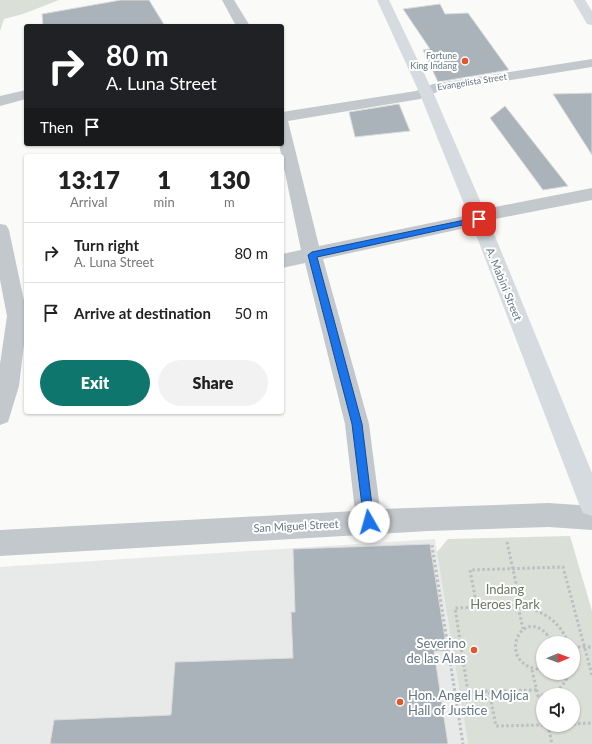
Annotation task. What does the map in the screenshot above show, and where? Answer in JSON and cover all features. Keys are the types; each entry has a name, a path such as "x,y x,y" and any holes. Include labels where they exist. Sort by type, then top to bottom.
{"main road":[{"name":"A. Mabini Street","path":"383,0 426,92 479,219 592,504"},
{"path":"579,0 592,21"}],"street":[{"path":"228,0 242,24"},
{"name":"Evangelista Street","path":"284,117 420,95 433,88 592,63"},
{"path":"0,100 24,94"},
{"path":"284,132 312,255 357,424 369,522"},
{"path":"284,262 479,219 485,215 592,194"},
{"path":"0,230 14,317 8,386 0,415"},
{"name":"San Miguel Street","path":"0,543 428,519 549,515 592,518"}],"path":[{"path":"501,516 513,568 523,629"},
{"path":"428,519 463,744"},
{"path":"477,607 470,570 563,567 592,675"},
{"path":"536,690 468,692 455,608 519,606 535,609 548,615 559,626 564,636"},
{"path":"536,688 532,670 521,661 514,647 517,634 527,627 540,629 548,636"},
{"path":"580,647 592,647"},
{"path":"449,656 462,656"},
{"path":"561,688 567,680"},
{"path":"489,691 496,726 536,725"},
{"path":"580,724 592,723"},
{"path":"549,732 552,744"}],"shaded area":[{"path":"435,539 468,744 0,744 0,567"}],"green space":[{"path":"0,0 59,0 23,14 4,19 0,31"},
{"name":"Indang Heroes Park","path":"570,536 592,611 592,744 468,744 437,552 448,539"}],"building":[{"path":"121,0 149,0 164,24 43,24 42,14"},
{"path":"440,4 445,14 468,13 509,70 438,82 423,50 430,49 403,9"},
{"path":"592,93 592,155 553,94"},
{"path":"399,104 410,131 355,137 349,112"},
{"path":"505,106 568,186 543,190 490,118"},
{"path":"430,544 447,651 434,651 448,744 50,744 54,720 171,715 175,662 293,658 291,612 295,612 293,549"}],"place":[{"name":"Fortune King Indang","path":"465,61"},
{"name":"Severino de las Alas","path":"474,650"},
{"name":"Hon. Angel H. Mojica Hall of Justice","path":"400,702"}],"route":[{"path":"369,522 357,424 312,255 479,219"}]}
